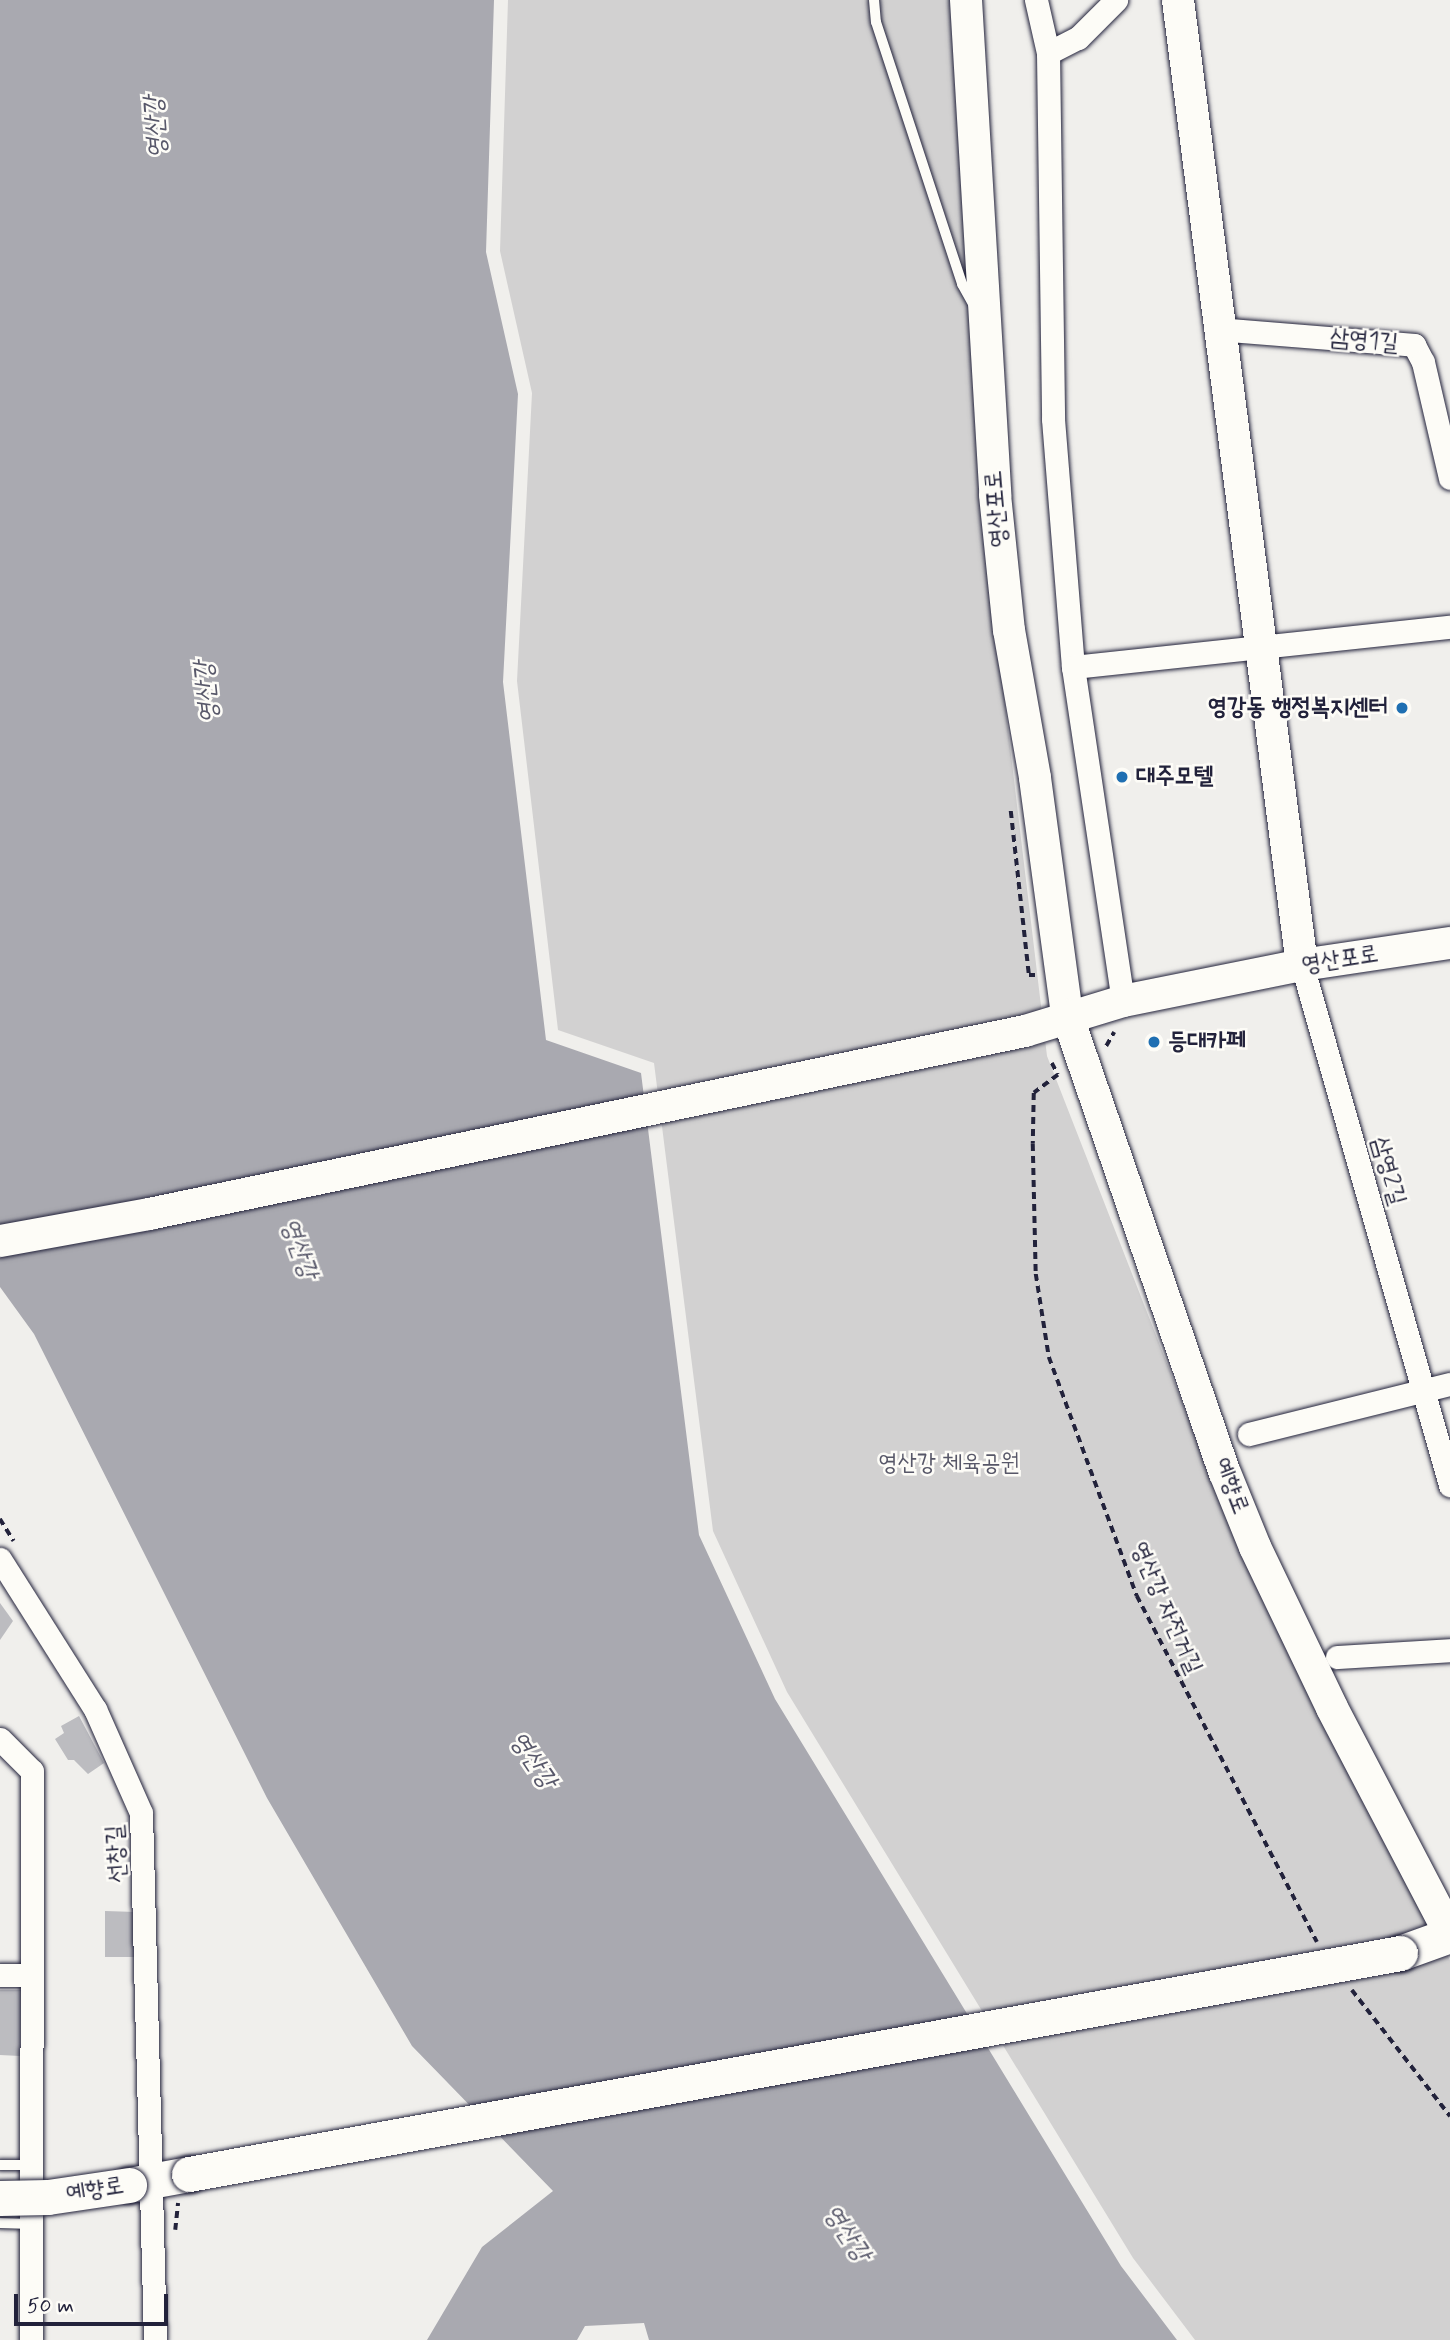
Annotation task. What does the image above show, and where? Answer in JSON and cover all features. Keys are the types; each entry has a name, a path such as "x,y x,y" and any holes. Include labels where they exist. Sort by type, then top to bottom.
{"main road":[{"name":"예향로","path":"0,2198 48,2197 189,2174 1400,1953 1450,1934"}],"street":[{"name":"영산포로","path":"966,0 982,319 1009,630 1035,778 1067,1015"},
{"path":"1036,0 1048,53 1053,419 1073,667 1123,1001"},
{"path":"1048,53 1078,37 1116,0"},
{"path":"1178,0 1217,329 1302,965"},
{"name":"삼영1길","path":"1217,329 1414,345 1423,362 1450,478"},
{"path":"1073,667 1260,645 1450,627"},
{"name":"영산포로","path":"0,1241 149,1214 1025,1031 1067,1015 1123,1001 1302,965 1450,943"},
{"name":"삼영2길","path":"1302,965 1450,1485"},
{"name":"예향로","path":"1067,1015 1221,1461 1255,1547 1321,1686 1450,1934"},
{"path":"1249,1434 1450,1384"},
{"name":"선창길","path":"0,1559 94,1709 141,1813 146,1899 139,2183 156,2256 155,2340"},
{"path":"1337,1657 1450,1650"},
{"path":"0,1739 32,1771 31,2340"},
{"path":"0,1975 31,1975"}],"lane":[{"path":"874,0 876,22 962,284 982,319"},
{"path":"0,2165 33,2165"},
{"path":"0,2223 33,2224"}],"path":[{"name":"영산강 자전거길","path":"1052,1063 1058,1075 1034,1093 1033,1144 1035,1275 1049,1357 1137,1596 1321,1948"},
{"path":"1350,1988 1450,2116"}],"green space":[{"name":"영산강 체육공원","path":"508,0 952,0 1001,671 1047,1056 1241,1553 1318,1715 1450,1960 1450,2340 1195,2340 1133,2258 787,1692 713,1531 654,1063 558,1030 517,681 532,393 500,251"}],"water":[{"name":"영산강","path":"0,0 494,0 486,252 518,394 503,682 546,1040 641,1073 699,1535 775,1699 1121,2266 1177,2340 649,2340 644,2323 585,2326 577,2340 427,2340 482,2247 553,2191 412,2046 267,1798 34,1334 0,1287"}],"building":[{"path":"0,1603 13,1621 0,1640"},
{"path":"79,1716 104,1763 88,1774 74,1760 68,1760 55,1739 64,1733 61,1726"},
{"path":"105,1911 136,1912 135,1957 105,1957"},
{"path":"0,1990 21,1990 20,2056 0,2055"}],"place":[{"name":"영강동 행정복지센터","path":"1402,708"},
{"name":"대주모텔","path":"1122,777"},
{"name":"등대카페","path":"1154,1042"}]}
